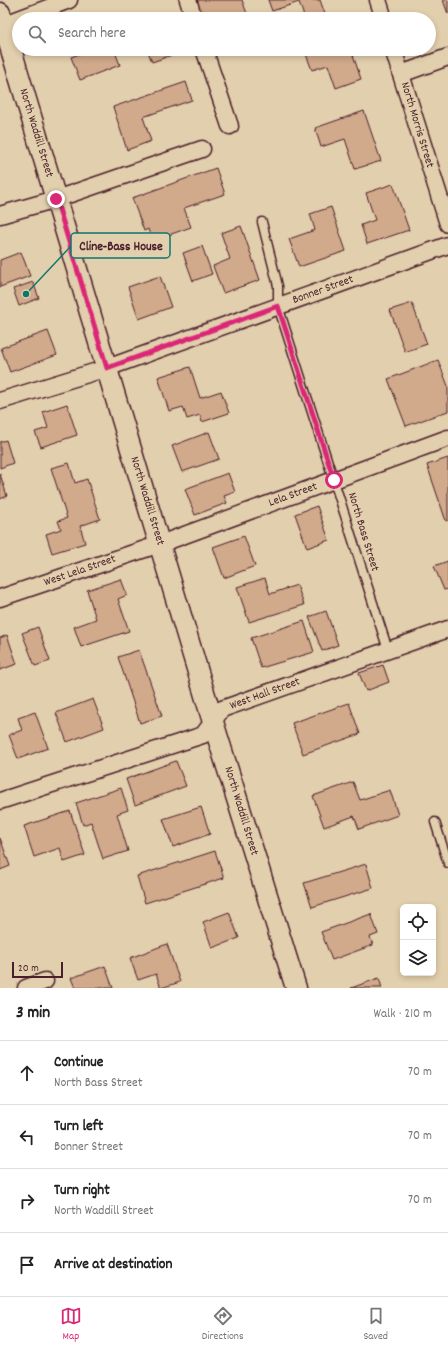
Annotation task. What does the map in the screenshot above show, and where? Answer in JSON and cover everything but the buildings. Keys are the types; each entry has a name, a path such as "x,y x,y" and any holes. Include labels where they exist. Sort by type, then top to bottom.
{"street":[{"path":"30,12 69,0"},
{"path":"188,0 192,12"},
{"path":"378,0 382,12"},
{"path":"1,21 12,18"},
{"name":"North Waddill Street","path":"1,21 213,722 296,988"},
{"path":"206,56 230,126"},
{"name":"North Morris Street","path":"396,56 448,224"},
{"path":"401,74 448,57"},
{"path":"0,215 56,199 202,149"},
{"name":"Bonner Street","path":"0,401 107,368 448,245"},
{"name":"Lela Street","path":"160,544 448,438"},
{"name":"West Lela Street","path":"0,598 160,544"},
{"name":"West Hall Street","path":"0,801 203,735 222,709 448,629"},
{"path":"26,988 45,981"}],"lane":[{"name":"North Bass Street","path":"262,222 278,286 278,306 388,650"},
{"path":"435,822 448,863"}],"place":[{"name":"Cline-Bass House","path":"26,294"}],"route":[{"path":"56,199 107,368 278,306 334,480"}]}
